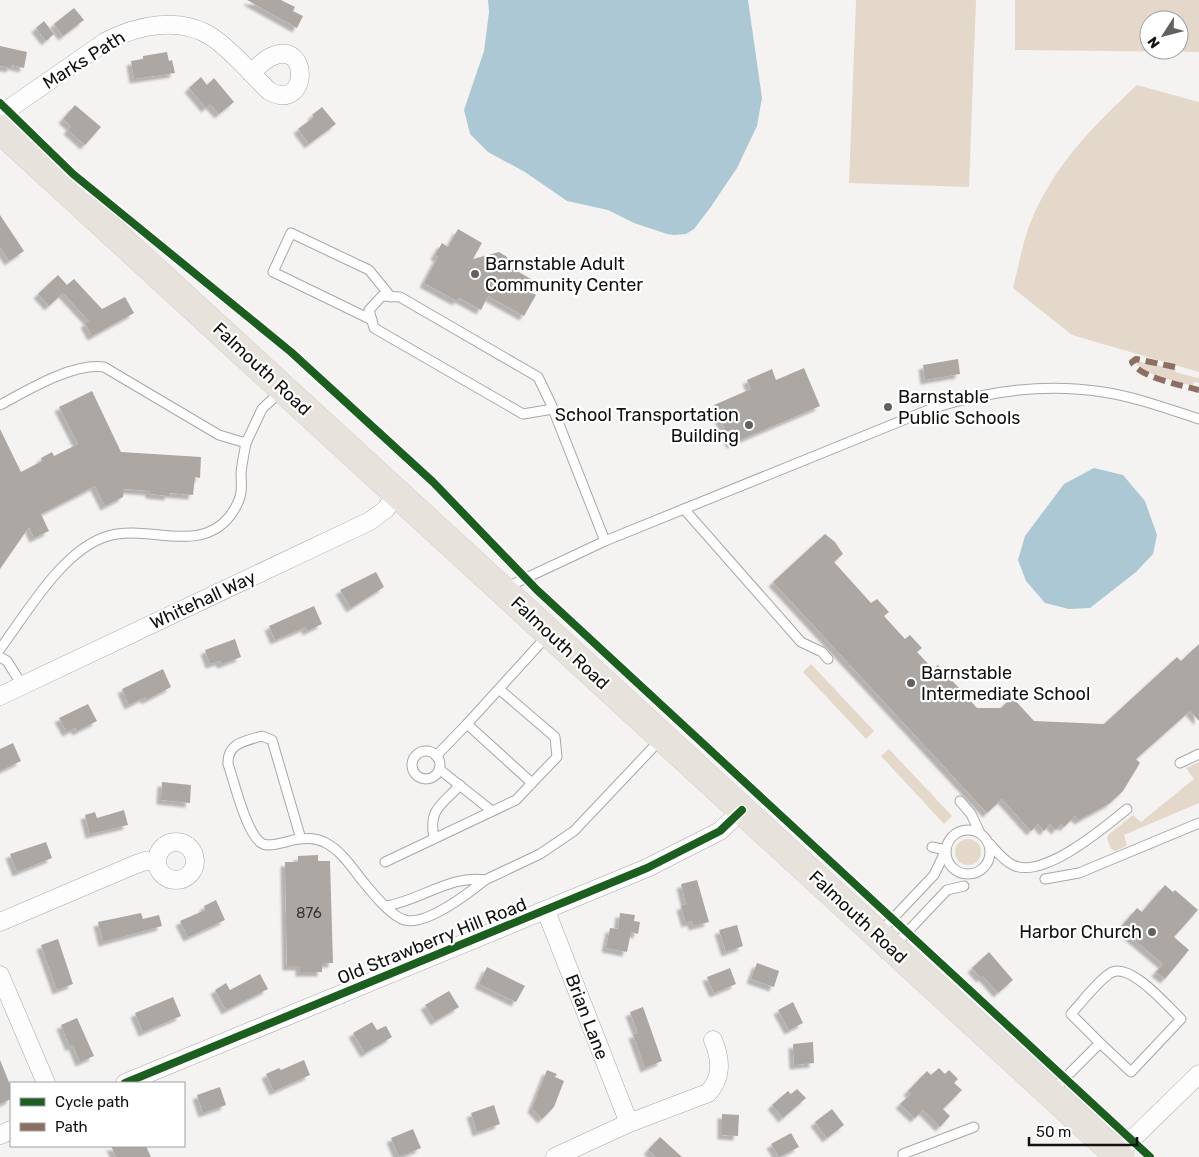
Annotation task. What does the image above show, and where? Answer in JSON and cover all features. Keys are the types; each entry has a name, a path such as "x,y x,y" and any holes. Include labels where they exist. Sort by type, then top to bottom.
{"main road":[{"name":"Falmouth Road","path":"0,129 1118,1156"}],"street":[{"name":"Marks Path","path":"0,115 105,42 118,35 147,26 175,25 200,32 223,46 251,73"},
{"name":"Whitehall Way","path":"0,696 370,521 386,508 397,493"},
{"name":"Old Strawberry Hill Road","path":"127,1082 647,868 720,831 742,810"},
{"path":"0,922 134,864 145,861 156,862"},
{"name":"Brian Lane","path":"546,910 629,1123"},
{"path":"0,975 46,1082"},
{"path":"555,1157 629,1123 708,1093 714,1086 720,1072 719,1060 713,1040"},
{"path":"1118,1156 1199,1074"}],"lane":[{"path":"372,320 273,272 291,233 369,270 392,296"},
{"path":"553,409 523,414 374,328 368,310 382,296 400,297 538,377 553,409 605,541"},
{"path":"0,405 78,368 94,365 104,367 219,435 246,443"},
{"path":"502,590 605,541 933,408 982,395 1043,388 1102,391 1132,398 1199,419"},
{"path":"0,649 66,561 84,547 108,536 126,533 186,537 204,535 218,528 235,509 241,492 241,473 246,443 262,409 283,389"},
{"path":"684,509 801,642 819,650 828,659"},
{"path":"436,756 549,634"},
{"path":"0,657 7,661 22,686"},
{"path":"386,862 516,800 557,757 555,736 499,689"},
{"path":"467,724 532,783"},
{"path":"301,839 272,740 262,736 231,748 228,764 246,818 255,838 268,845 301,839 315,839 326,843 346,859 386,906 402,920 410,922 464,897 485,880 534,858 574,831 663,737"},
{"path":"440,769 434,776 426,779 417,776 412,768 413,759 419,752 428,751 436,756 440,769 492,811"},
{"path":"1180,763 1199,754"},
{"path":"434,838 431,823 433,813 460,785"},
{"path":"960,801 971,814 980,833 990,844 1012,865 1024,868 1041,865 1095,836 1127,809"},
{"path":"1045,879 1079,873 1199,824"},
{"path":"885,942 934,875 952,836 958,832 973,830 980,833"},
{"path":"885,942 947,890 960,886 987,865 990,858 990,844"},
{"path":"932,846 946,850"},
{"path":"946,850 950,865 955,870 969,874 976,873"},
{"path":"386,906 411,900 463,880 474,878 485,880"},
{"path":"1120,970 1133,974 1181,1018 1131,1072 1100,1043 1071,1014 1110,973 1120,970"},
{"path":"1050,1093 1100,1043"},
{"path":"903,1157 903,1154 974,1127"}],"shaded area":[{"path":"856,0 976,0 969,187 849,183"},
{"path":"1015,0 1199,0 1199,52 1189,52 1189,10 1139,10 1139,51 1015,50"},
{"path":"1137,85 1199,102 1199,372 1072,335 1013,288 1029,226 1049,185 1089,133"},
{"path":"1136,361 1176,369 1175,372 1198,378 1199,375 1199,383 1194,382 1193,386 1156,376 1134,363"},
{"path":"811,664 874,731 866,739 803,672"},
{"path":"889,749 952,816 944,824 881,756"},
{"path":"1199,762 1199,803 1124,835 1127,846 1115,851 1111,849 1107,839 1108,835 1133,815 1141,822 1194,779 1186,768"},
{"path":"968,839 977,843 981,852 977,861 968,865 959,861 955,852 959,843"}],"water":[{"path":"488,0 748,0 762,98 757,126 737,168 694,229 686,234 667,234 634,223 608,210 567,201 525,172 488,152 470,134 464,110 484,51 489,12"},
{"path":"1094,468 1123,475 1145,501 1157,535 1153,554 1136,572 1090,608 1069,609 1045,603 1026,581 1018,560 1025,536 1064,484"}],"building":[{"path":"247,0 281,0 295,7 293,11 303,16 297,28"},
{"path":"74,8 84,20 63,36 54,24"},
{"path":"44,21 54,34 46,41 36,28"},
{"path":"0,46 27,52 24,68 12,65 11,68 0,66"},
{"path":"167,52 169,61 172,60 175,73 134,79 131,61 143,59 143,56"},
{"path":"201,77 207,85 214,78 234,102 219,114 210,104 206,108 189,88"},
{"path":"75,105 101,127 85,145 68,130 71,126 63,119"},
{"path":"322,107 336,124 309,144 298,129 314,117 312,115"},
{"path":"0,215 24,251 9,261 0,247"},
{"name":"Barnstable Adult Community Center","path":"458,229 482,243 473,259 499,252 507,257 512,268 536,282 530,292 536,295 524,316 488,296 481,310 459,298 457,301 424,283 438,257 435,255 442,243 448,247"},
{"path":"58,275 67,285 74,279 102,309 125,297 134,313 92,336 85,323 89,321 63,293 49,306 38,294"},
{"path":"958,359 960,374 925,380 923,365"},
{"name":"School Transportation Building","path":"804,368 820,406 731,444 714,405 751,389 747,380 772,369 776,380"},
{"path":"92,391 121,452 201,457 200,478 195,477 193,495 169,493 169,496 150,494 150,491 124,489 123,497 105,506 95,486 41,514 49,531 34,538 29,527 0,569 0,429 21,472 42,461 41,458 52,452 54,456 78,444 59,407"},
{"name":"Barnstable Intermediate School","path":"825,534 835,542 843,554 834,562 871,603 877,599 889,612 884,616 905,639 910,635 922,648 917,652 933,669 938,665 977,708 1001,708 1012,697 1034,721 1104,724 1177,657 1181,661 1199,644 1199,721 1190,711 1136,759 1140,763 1123,791 1110,803 1079,820 1075,816 1064,827 1061,824 1056,830 1050,824 1044,831 1038,824 1031,831 1002,799 987,813 773,582"},
{"path":"376,572 384,587 351,608 340,590"},
{"path":"314,606 322,624 307,631 306,627 275,640 269,626"},
{"path":"235,639 241,657 222,664 220,661 210,664 205,650"},
{"path":"163,669 171,687 146,700 145,697 129,705 122,689"},
{"path":"88,704 97,721 77,731 75,728 67,732 59,718"},
{"path":"13,743 21,761 0,771 0,749"},
{"path":"162,782 191,785 190,803 161,800"},
{"path":"124,810 128,825 90,834 85,815 95,812 97,818"},
{"path":"46,842 52,858 17,872 10,854"},
{"path":"318,855 318,861 330,861 333,963 322,963 322,972 300,972 300,966 287,966 285,862 298,862 298,856"},
{"path":"697,880 709,922 693,926 692,921 686,923 681,906 686,904 681,884"},
{"name":"Harbor Church","path":"1165,885 1173,892 1175,890 1198,910 1174,937 1189,950 1165,979 1156,972 1163,964 1120,928 1137,908 1142,912"},
{"path":"216,900 225,920 188,937 180,921 205,910 204,906"},
{"path":"141,913 143,919 159,915 162,926 103,942 98,922"},
{"path":"620,913 635,915 634,921 640,922 638,934 631,932 627,952 606,948 610,928 618,929"},
{"path":"737,925 743,946 726,952 719,930"},
{"path":"58,939 73,984 57,990 41,945"},
{"path":"989,952 1013,980 998,993 983,976 981,978 972,968"},
{"path":"757,963 779,971 774,987 751,979"},
{"path":"487,967 525,986 516,1002 479,984"},
{"path":"730,968 736,984 714,993 707,977"},
{"path":"260,974 268,989 226,1010 215,990 226,983 230,990"},
{"path":"449,991 459,1007 435,1021 425,1005"},
{"path":"173,997 181,1016 143,1032 135,1013"},
{"path":"793,1002 803,1023 789,1030 778,1010"},
{"path":"643,1007 662,1061 645,1068 633,1034 638,1033 630,1012"},
{"path":"77,1018 94,1056 80,1062 73,1045 70,1047 61,1025"},
{"path":"372,1022 377,1030 386,1026 392,1037 365,1053 353,1033"},
{"path":"813,1042 814,1063 794,1065 793,1044"},
{"path":"0,1060 10,1085 10,1099 0,1104"},
{"path":"304,1060 310,1075 274,1091 266,1074"},
{"path":"939,1068 945,1074 949,1070 958,1079 954,1083 962,1090 943,1109 950,1116 940,1127 923,1110 915,1118 900,1104 911,1094 908,1091 927,1071 931,1075"},
{"path":"547,1070 557,1074 555,1077 564,1081 554,1107 542,1119 532,1108"},
{"path":"220,1087 226,1105 203,1113 197,1095"},
{"path":"797,1089 806,1098 783,1118 772,1105 788,1091 791,1094"},
{"path":"494,1105 500,1124 477,1132 471,1113"},
{"path":"832,1109 844,1125 827,1138 815,1122"},
{"path":"722,1114 739,1115 738,1136 722,1135"},
{"path":"413,1129 421,1148 399,1157 391,1138"},
{"path":"791,1133 799,1147 779,1157 771,1144"},
{"path":"660,1137 682,1157 656,1157 648,1150"},
{"path":"111,1147 146,1147 151,1157 116,1157"}],"marked path":[{"path":"1175,367 1136,359 1132,362 1136,368 1152,377 1199,390"}],"cycle path":[{"path":"0,103 73,174 291,352 433,482 537,590 1150,1157"},
{"path":"127,1082 647,868 720,831 742,810"}],"place":[{"name":"Barnstable Adult Community Center","path":"475,274"},
{"name":"Barnstable Public Schools","path":"888,407"},
{"name":"School Transportation Building","path":"749,425"},
{"name":"Barnstable Intermediate School","path":"911,683"},
{"name":"Harbor Church","path":"1152,932"}]}
